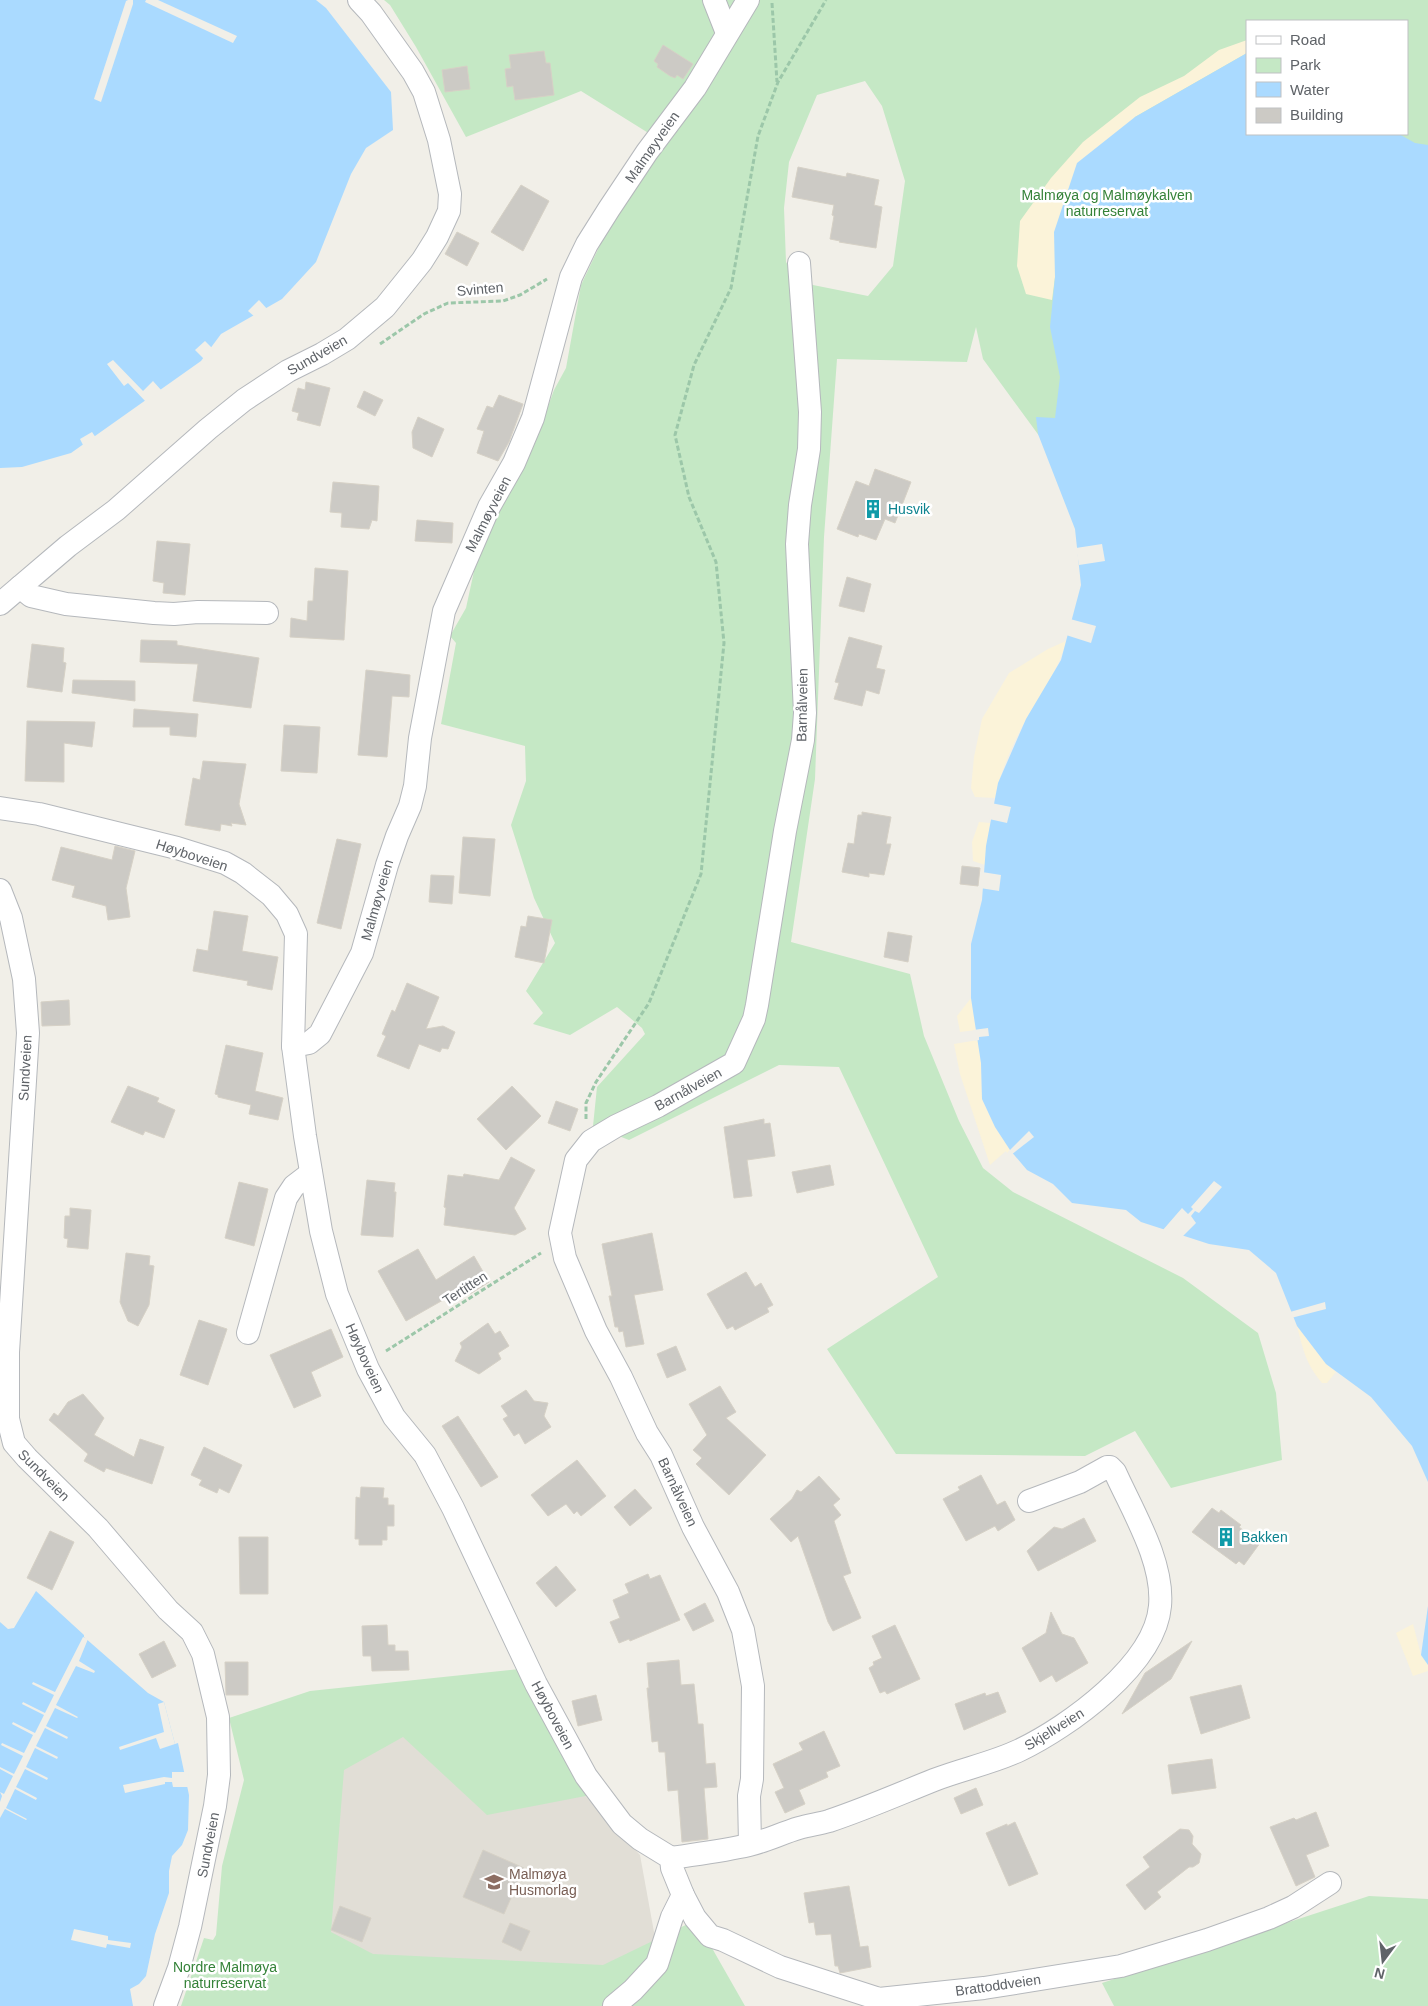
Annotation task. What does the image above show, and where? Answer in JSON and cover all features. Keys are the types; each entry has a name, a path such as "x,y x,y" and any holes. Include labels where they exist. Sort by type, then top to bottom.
{"street":[{"name":"Sundveien","path":"0,604 68,546 116,510 244,400 288,371 347,339 385,306 422,261 437,237 449,211 450,194 439,140 424,92 413,72 371,12 359,0"},
{"path":"714,0 727,33"},
{"name":"Malmøyveien","path":"293,1046 308,1042 320,1034 362,953 387,865 415,786 420,738 444,611 489,507 514,463 533,418 571,277 587,244 609,209 647,152 695,88 748,0"},
{"name":"Barnålveien","path":"750,1844 749,1796 752,1779 753,1686 743,1630 728,1592 694,1527 661,1456 647,1433 621,1377 596,1331 565,1258 560,1233 576,1160 591,1141 734,1064 754,1019 785,831 803,740 805,713 797,544 800,505 809,449 810,412 799,263"},
{"path":"20,587 31,596 66,604 174,614 198,612 267,614"},
{"name":"Høyboveien","path":"0,808 40,814 177,848 217,860 243,873 271,895 287,914 296,934 293,1046 321,1231 337,1294 380,1394 394,1417 411,1436 430,1464 457,1516 536,1684 586,1776 622,1824 640,1839 671,1858"},
{"name":"Sundveien","path":"0,890 11,918 24,979 28,1034 8,1352 8,1419 14,1443 98,1528 168,1610 192,1632 203,1654 218,1716 219,1775 215,1806 190,1927 179,1968 165,2006"},
{"path":"248,1333 286,1198 294,1186 312,1173"},
{"name":"Skjellveien","path":"671,1858 750,1844 801,1827 827,1821 885,1801 934,1780 1019,1751 1068,1723 1093,1704 1126,1672 1156,1627 1160,1606 1160,1590 1156,1567 1148,1546 1115,1472 1110,1467 1107,1467 1080,1482 1029,1501"},
{"path":"614,2006 634,1990 657,1964 672,1917 683,1895 672,1868 671,1858"},
{"name":"Brattoddveien","path":"683,1895 695,1918 710,1936 723,1940 780,1967 887,2003 1121,1966 1269,1918 1293,1907 1330,1883"}],"path":[{"path":"772,0 777,84"},
{"path":"591,1141 588,1135 586,1103 596,1082 649,1003 701,874 724,643 716,562 689,497 675,434 694,365 731,288 758,136 777,84 826,0"},
{"name":"Svinten","path":"372,348 424,314 448,303 503,300 520,295 550,276"},
{"name":"Tertitten","path":"381,1354 562,1241"}],"shaded area":[{"path":"445,1684 579,1789 640,1855 656,1943 639,1970 330,1958 276,1708"}],"green space":[{"name":"Malmøya og Malmøykalven naturreservat","path":"384,0 1428,0 1428,320 1040,437 983,359 976,327 967,362 837,359 824,537 815,779 791,942 910,974 924,1036 959,1121 983,1168 1013,1192 1183,1278 1258,1333 1276,1393 1282,1460 1171,1488 1135,1431 1085,1456 896,1454 827,1349 938,1277 839,1067 779,1065 629,1140 593,1126 597,1087 645,1034 642,1028 617,1007 570,1035 533,1024 543,1013 526,991 555,943 534,898 511,825 526,781 525,746 441,724 456,643 450,636 466,608 476,562 497,511 532,450 554,390 566,368 581,285 601,243 634,189 666,144 581,91 466,137 416,47 390,5","holes":["865,81 882,106 905,181 893,266 868,296 798,282 786,262 784,208 789,162 817,95"]},
{"name":"Nordre Malmøya naturreservat","path":"529,1668 601,1793 487,1815 403,1737 344,1770 331,1932 373,1954 603,1965 696,1920 745,2006 181,2006 204,1938 213,1940 216,1935 222,1866 244,1780 229,1718 310,1691"},
{"path":"1369,1896 1428,1899 1428,2006 1114,2006 1102,1983"}],"sand":[{"path":"1246,40 1246,54 1135,117 1055,277 1052,300 1026,294 1017,266 1020,221 1051,178 1083,142 1140,97 1184,76 1219,50"},
{"path":"1066,641 1055,671 1013,745 1000,778 995,798 975,797 971,788 974,757 982,719 1009,673 1048,649"},
{"path":"979,822 990,823 985,865 973,861 972,842"},
{"path":"971,998 976,1030 960,1032 957,1016"},
{"path":"978,1040 982,1099 995,1127 1010,1150 1007,1153 1006,1151 990,1165 960,1074 954,1044"},
{"path":"1297,1326 1326,1364 1336,1372 1327,1383 1322,1383 1309,1363 1303,1350"},
{"path":"1413,1624 1421,1655 1428,1665 1428,1671 1413,1676 1396,1633"}],"water":[{"path":"0,0 316,0 326,8 391,92 393,130 366,148 351,174 316,262 282,299 221,334 201,361 71,453 22,467 0,468"},
{"path":"1246,54 1246,135 1401,135 1415,143 1428,145 1428,1482 1412,1446 1371,1397 1326,1364 1297,1326 1276,1273 1249,1250 1209,1244 1141,1222 1126,1210 1072,1203 1053,1184 1027,1170 1010,1150 995,1127 982,1099 981,1063 971,998 971,944 982,900 986,846 998,783 1026,719 1061,660 1081,585 1075,529 1038,434 1036,417 1055,418 1060,377 1050,327 1055,277 1054,232 1077,163 1135,117"},
{"path":"36,1591 84,1637 148,1693 164,1702 175,1744 178,1743 189,1795 188,1830 182,1845 172,1856 169,1871 169,1893 155,1934 146,1976 139,1984 130,1989 133,2006 0,2006 0,1622 8,1629 14,1628"},
{"path":"1428,1606 1428,1665 1421,1655"}],"pier":[{"path":"133,0 133,4 101,102 94,99 126,1"},
{"path":"146,0 158,0 237,36 233,43 145,2"},
{"path":"259,300 268,310 255,317 248,311"},
{"path":"205,341 213,349 205,360 195,350"},
{"path":"113,360 143,391 153,381 162,391 146,402 128,383 124,386 107,364"},
{"path":"92,432 96,438 84,447 80,439"},
{"path":"1102,544 1105,561 1079,565 1076,548"},
{"path":"1070,619 1096,626 1091,643 1066,635"},
{"path":"991,803 1011,807 1007,823 989,819"},
{"path":"982,872 1001,875 999,891 980,888"},
{"path":"988,1028 989,1036 979,1037 979,1040 975,1041 973,1030"},
{"path":"1029,1131 1034,1137 1011,1155 1008,1152"},
{"path":"1214,1181 1222,1187 1199,1213 1195,1211 1191,1216 1196,1223 1182,1237 1162,1231 1182,1208 1188,1214 1193,1209 1191,1207"},
{"path":"1325,1302 1326,1309 1291,1318 1290,1312"},
{"path":"83,1637 88,1639 79,1661 95,1671 94,1673 76,1666 56,1705 78,1717 55,1708 46,1726 68,1737 67,1739 45,1728 36,1746 58,1757 57,1759 35,1748 26,1767 48,1778 47,1780 25,1769 16,1787 37,1798 36,1800 15,1789 6,1808 27,1819 5,1809 0,1818 2,1796 0,1792 4,1794 13,1776 0,1769 0,1767 14,1774 23,1756 1,1745 2,1743 24,1753 33,1735 12,1724 13,1722 35,1733 44,1715 22,1704 23,1702 45,1713 54,1695 32,1684 33,1682 55,1692"},
{"path":"164,1702 175,1744 160,1749 156,1738 120,1750 119,1747 164,1732 158,1704"},
{"path":"172,1772 188,1772 190,1787 173,1787 172,1782 165,1782 165,1784 125,1793 123,1785 164,1777 172,1778"},
{"path":"74,1929 108,1936 108,1940 131,1943 130,1948 107,1944 106,1948 71,1940"}],"building":[{"path":"663,45 693,64 683,79 677,75 675,78 670,76 657,67 658,64 654,61"},
{"path":"544,51 546,63 550,63 554,95 515,100 513,86 507,87 505,69 511,68 509,55"},
{"path":"467,66 470,89 445,92 442,70"},
{"path":"798,167 846,177 847,173 879,180 874,205 882,207 876,248 830,239 834,205 792,197"},
{"path":"521,185 549,201 523,251 491,232"},
{"path":"457,232 479,243 467,266 445,254"},
{"path":"306,382 330,388 320,426 297,420 299,413 292,411 298,388 305,390"},
{"path":"364,391 383,400 375,416 357,407"},
{"path":"499,395 523,404 509,442 498,461 477,453 484,431 477,429 487,406 493,408"},
{"path":"418,417 444,429 432,457 413,448 412,432"},
{"name":"Husvik","path":"875,469 911,482 895,523 885,519 876,540 859,534 858,537 837,529 856,481 869,486"},
{"path":"333,482 379,486 377,521 372,520 369,529 341,527 342,513 330,512"},
{"path":"417,520 453,523 452,543 415,541"},
{"path":"157,541 190,544 185,595 163,593 164,583 153,581"},
{"path":"315,568 348,571 344,640 290,637 291,618 307,621 308,601 313,601"},
{"path":"847,577 871,584 864,612 839,606"},
{"path":"849,637 882,646 876,668 885,670 879,694 866,690 862,706 834,699 839,683 835,682"},
{"path":"141,640 177,641 177,645 259,658 251,708 193,701 198,664 140,662"},
{"path":"32,644 64,648 63,662 66,663 62,692 27,687"},
{"path":"366,670 410,675 409,697 392,696 387,757 358,755"},
{"path":"73,680 135,681 135,701 72,693"},
{"path":"134,709 198,714 196,737 170,735 170,727 133,727"},
{"path":"27,721 95,722 92,747 64,743 64,782 25,781"},
{"path":"284,725 320,727 317,773 281,771"},
{"path":"203,761 246,764 239,804 246,825 231,823 232,826 221,824 220,831 185,825 193,778 200,780"},
{"path":"862,812 891,817 886,844 891,844 884,875 869,873 869,877 842,872 848,843 854,844 858,815 862,815"},
{"path":"463,837 495,839 490,896 459,893"},
{"path":"337,839 361,844 341,929 317,923"},
{"path":"115,846 135,851 126,888 130,917 108,920 106,906 72,897 75,886 52,880 61,847 112,860"},
{"path":"962,866 980,868 978,886 960,884"},
{"path":"431,875 454,876 452,904 429,902"},
{"path":"214,911 248,916 242,951 278,957 272,990 247,985 248,981 193,971 197,949 208,951"},
{"path":"528,916 552,920 544,963 515,957 521,926 526,927"},
{"path":"888,932 912,936 908,962 884,957"},
{"path":"407,983 439,997 426,1029 443,1026 455,1032 448,1049 442,1048 440,1052 419,1044 409,1069 377,1056 386,1036 382,1034 392,1010 395,1012"},
{"path":"69,1000 70,1025 42,1026 41,1002"},
{"path":"226,1045 263,1053 255,1091 283,1098 278,1120 249,1114 251,1105 218,1097 215,1094"},
{"path":"128,1086 159,1098 157,1102 175,1110 164,1138 145,1131 143,1135 111,1122"},
{"path":"512,1086 541,1116 506,1150 477,1119"},
{"path":"556,1101 578,1109 570,1131 548,1123"},
{"path":"764,1119 764,1124 770,1123 775,1156 747,1160 752,1196 734,1198 724,1127"},
{"path":"511,1157 535,1170 514,1208 526,1229 515,1235 444,1225 448,1175 463,1177 464,1174 499,1180"},
{"path":"830,1165 834,1185 797,1193 792,1172"},
{"path":"367,1180 395,1183 393,1237 361,1235"},
{"path":"239,1182 268,1189 254,1246 225,1238"},
{"path":"70,1208 91,1210 88,1249 67,1247 68,1239 64,1238 65,1216 70,1216"},
{"path":"652,1233 663,1290 634,1295 644,1344 626,1347 623,1331 619,1332 618,1327 615,1327 609,1296 612,1296 602,1244"},
{"path":"418,1249 436,1280 474,1256 489,1282 470,1294 466,1287 406,1321 378,1271"},
{"path":"126,1253 150,1256 149,1265 154,1266 149,1305 138,1326 128,1321 120,1302"},
{"path":"746,1272 755,1287 761,1283 773,1305 767,1308 769,1312 735,1330 733,1326 727,1329 707,1294"},
{"path":"199,1320 227,1329 208,1385 180,1375"},
{"path":"488,1323 495,1334 500,1331 509,1346 498,1353 501,1359 479,1374 455,1361 462,1347 460,1343"},
{"path":"331,1329 343,1357 311,1372 321,1396 294,1408 270,1355"},
{"path":"676,1346 686,1370 667,1378 657,1354"},
{"path":"720,1386 736,1412 726,1418 766,1455 729,1495 696,1464 702,1458 693,1450 707,1435 689,1404"},
{"path":"526,1390 534,1401 548,1403 544,1416 551,1427 525,1444 519,1433 514,1436 503,1419 508,1416 501,1406"},
{"path":"83,1394 104,1418 94,1435 134,1457 140,1439 164,1447 152,1484 106,1468 104,1472 84,1461 88,1454 49,1420 54,1413 58,1416 68,1402"},
{"path":"458,1416 498,1477 481,1487 442,1426"},
{"path":"204,1447 242,1465 229,1493 219,1488 217,1493 199,1485 202,1480 191,1475"},
{"path":"577,1460 606,1496 581,1516 577,1511 574,1514 566,1504 548,1516 531,1495"},
{"path":"981,1475 997,1505 1005,1501 1015,1520 998,1531 995,1526 966,1541 943,1499 960,1490 958,1487"},
{"path":"819,1476 840,1499 833,1505 841,1515 834,1521 851,1573 843,1576 861,1618 833,1631 828,1622 798,1536 791,1542 770,1519 792,1499 797,1490 801,1492"},
{"path":"361,1487 384,1488 383,1498 388,1498 388,1505 394,1505 394,1526 387,1526 387,1540 382,1540 382,1545 359,1545 359,1539 355,1539 356,1497 360,1498"},
{"path":"635,1489 652,1508 630,1526 614,1507"},
{"name":"Bakken","path":"1212,1508 1219,1513 1221,1510 1260,1543 1244,1565 1239,1561 1236,1564 1192,1532"},
{"path":"1084,1518 1096,1541 1038,1571 1027,1551 1054,1527 1062,1529"},
{"path":"50,1531 74,1542 52,1590 27,1578"},
{"path":"239,1537 268,1537 268,1594 240,1594"},
{"path":"556,1566 576,1590 556,1607 536,1583"},
{"path":"648,1574 650,1579 660,1575 680,1620 630,1641 629,1639 619,1643 610,1622 620,1618 613,1600 629,1593 625,1584"},
{"path":"705,1603 714,1621 693,1631 684,1614"},
{"path":"1051,1612 1062,1634 1074,1638 1088,1663 1056,1682 1052,1675 1040,1682 1022,1648 1046,1633"},
{"path":"387,1625 388,1645 395,1645 395,1651 408,1651 409,1670 372,1671 371,1656 363,1656 362,1626"},
{"path":"895,1625 920,1679 887,1694 885,1691 880,1693 869,1668 874,1665 873,1662 882,1658 872,1636"},
{"path":"164,1641 176,1666 152,1678 139,1654"},
{"path":"1192,1641 1171,1679 1122,1714 1145,1673"},
{"path":"679,1660 681,1685 694,1684 698,1724 703,1724 706,1764 715,1763 717,1787 704,1788 708,1839 682,1842 678,1790 668,1791 665,1752 659,1752 658,1741 652,1742 647,1688 649,1688 647,1663"},
{"path":"225,1662 248,1662 248,1695 226,1695"},
{"path":"1241,1685 1250,1718 1201,1734 1190,1697"},
{"path":"998,1692 1006,1712 964,1730 955,1704 985,1693 986,1696"},
{"path":"596,1695 602,1720 578,1726 572,1701"},
{"path":"824,1731 840,1766 826,1772 828,1777 799,1790 805,1804 785,1813 775,1792 784,1788 773,1764 803,1750 799,1743"},
{"path":"1212,1759 1216,1788 1172,1794 1168,1765"},
{"path":"976,1788 983,1805 961,1814 954,1798"},
{"path":"1316,1812 1329,1846 1306,1855 1315,1877 1296,1886 1270,1827"},
{"path":"1015,1822 1038,1874 1009,1886 986,1833"},
{"path":"1180,1829 1189,1830 1193,1836 1192,1844 1201,1854 1199,1863 1189,1867 1157,1892 1161,1897 1145,1910 1126,1885 1150,1867 1143,1857"},
{"path":"483,1850 524,1868 504,1914 463,1897"},
{"path":"849,1886 860,1947 868,1946 871,1967 840,1973 838,1966 835,1966 831,1934 816,1935 814,1922 809,1923 804,1893"},
{"path":"340,1906 371,1918 362,1942 331,1930"},
{"path":"510,1923 530,1931 521,1951 502,1942"}],"place":[{"name":"Husvik","path":"873,509"},
{"name":"Bakken","path":"1226,1537"},
{"name":"Malmøya Husmorlag","path":"494,1882"}]}
